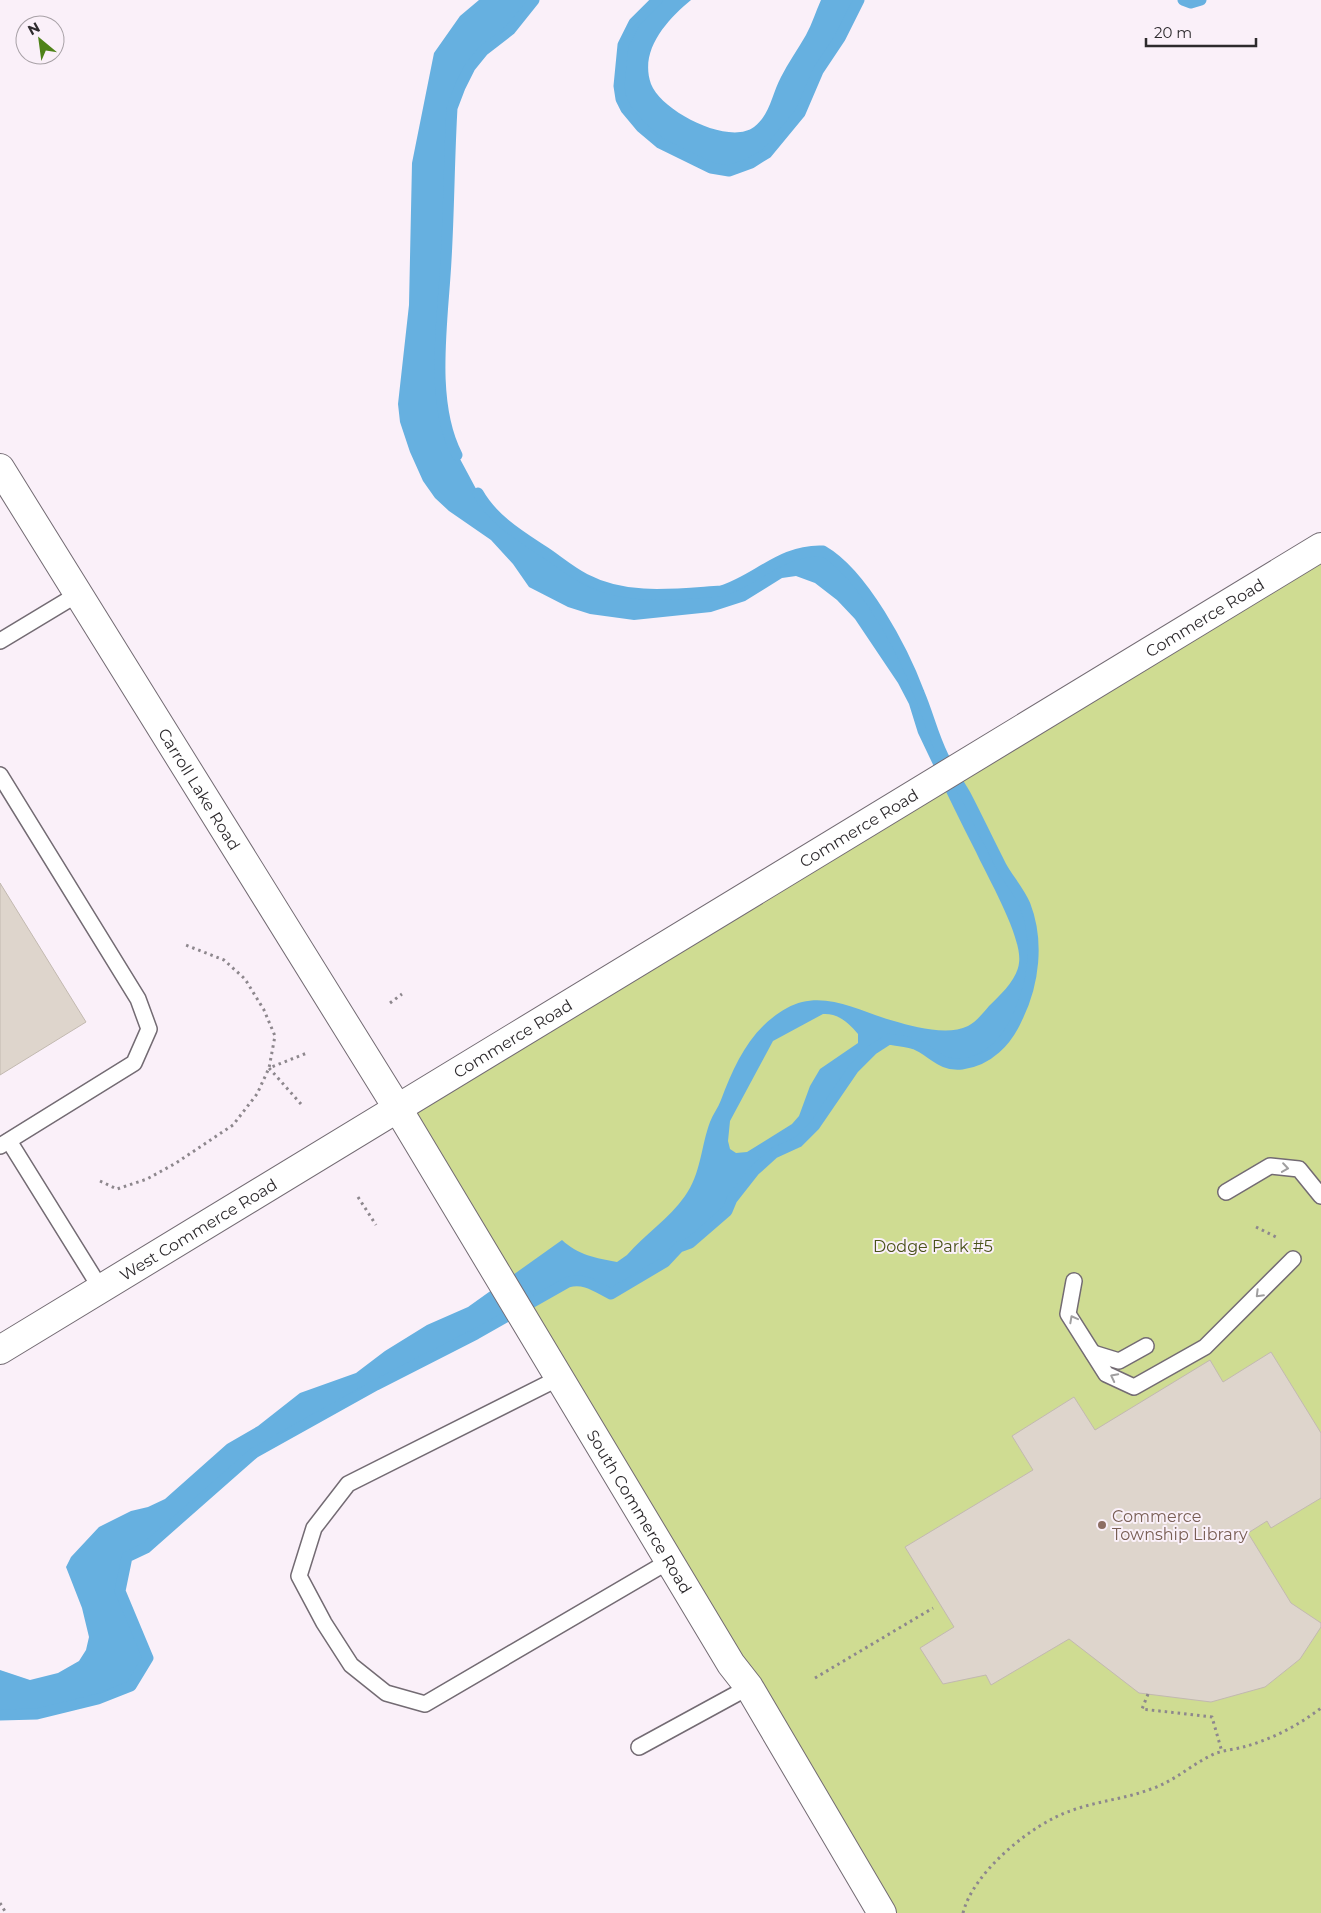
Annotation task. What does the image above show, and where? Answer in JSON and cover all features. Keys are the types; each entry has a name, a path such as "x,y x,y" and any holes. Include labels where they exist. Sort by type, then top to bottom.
{"street":[{"name":"Carroll Lake Road","path":"0,468 398,1109"},
{"name":"Commerce Road","path":"398,1109 1321,547"},
{"name":"South Commerce Road","path":"398,1109 522,1317 671,1560 731,1664 749,1687 882,1913"},
{"name":"West Commerce Road","path":"0,1350 398,1109"}],"lane":[{"path":"0,641 78,594"},
{"path":"0,775 138,999 149,1029 134,1063 4,1143 101,1289"},
{"path":"1226,1192 1270,1166 1299,1170 1321,1196"},
{"path":"1074,1281 1068,1314 1106,1374 1134,1387 1205,1347 1293,1259"},
{"path":"1093,1353 1119,1361 1146,1346"},
{"path":"559,1378 348,1484 314,1528 299,1576 324,1623 351,1666 386,1694 425,1704 671,1560"},
{"path":"639,1748 749,1687"}],"path":[{"path":"100,1181 117,1189 147,1179 176,1163 233,1125 257,1094 269,1068 275,1036 264,1010 245,979 224,960 182,944"},
{"path":"390,1004 402,994"},
{"path":"269,1068 307,1053"},
{"path":"269,1068 301,1104"},
{"path":"358,1197 376,1225"},
{"path":"1256,1227 1282,1240"},
{"path":"815,1678 933,1608"},
{"path":"1148,1694 1142,1709 1212,1717 1222,1752"},
{"path":"963,1913 972,1893 1001,1857 1023,1838 1045,1823 1069,1811 1150,1790 1170,1782 1203,1760 1277,1735 1304,1721 1321,1708"},
{"path":"0,1903 6,1913"}],"green space":[{"name":"Dodge Park #5","path":"1321,557 1321,1913 888,1913 406,1110"}],"water":[{"path":"479,0 534,0 510,30 483,51 470,67 452,108 441,322 441,401 444,422 452,444 482,500 514,532 583,578 600,586 629,593 659,595 721,591 746,580 781,560 808,552 823,551 838,562 867,595 892,635 912,675 946,763 966,796 1001,866 1025,905 1030,919 1034,948 1028,991 1014,1026 996,1048 980,1059 962,1064 949,1063 915,1044 889,1039 873,1049 854,1068 815,1125 798,1142 774,1153 754,1171 732,1199 727,1211 690,1243 679,1247 665,1262 611,1294 585,1282 568,1282 476,1334 376,1385 254,1453 146,1548 126,1557 120,1591 148,1658 131,1686 98,1699 37,1714 0,1715 0,1670 30,1680 58,1673 79,1661 86,1650 89,1637 82,1608 66,1567 71,1557 99,1527 131,1511 148,1507 165,1499 227,1444 258,1426 300,1393 356,1373 385,1351 427,1325 468,1307 562,1240 574,1249 602,1259 617,1262 627,1255 672,1212 685,1196 698,1169 710,1122 732,1073 754,1036 774,1016 801,1002 814,1000 841,1004 921,1028 960,1029 968,1026 979,1017 1007,987 1018,969 1019,952 1010,923 918,733 909,704 898,683 855,619 837,600 815,583 796,576 782,578 745,601 711,612 634,620 590,614 568,607 529,587 513,564 491,540 449,511 435,498 423,481 410,452 400,422 398,404 409,305 412,163 434,53 460,16","holes":["823,1014 843,1019 851,1026 858,1034 858,1043 820,1069 810,1086 799,1116 792,1124 747,1152 736,1153 730,1149 728,1141 730,1121 773,1041"]},
{"path":"657,0 691,0 665,26 652,48 648,71 651,84 657,94 668,105 697,123 713,129 743,132 754,127 764,117 781,77 808,31 821,0 859,0 840,38 818,71 800,113 767,153 751,163 729,171 711,168 660,143 641,127 626,109 621,99 619,86 623,45 634,23"}],"building":[{"path":"0,883 86,1022 0,1075"},
{"name":"Commerce Township Library","path":"1271,1352 1321,1433 1321,1498 1271,1528 1267,1521 1248,1533 1291,1603 1321,1623 1321,1627 1300,1659 1265,1687 1211,1702 1139,1693 1069,1639 991,1685 986,1675 943,1684 920,1648 954,1627 905,1547 1033,1470 1012,1436 1074,1397 1095,1430 1210,1360 1223,1382"}],"waterway":[{"path":"457,455 448,434 440,385 452,108 470,67 483,51 510,30 534,0"},
{"path":"657,0 634,23 623,45 619,86 621,99 626,109 641,127 660,143 711,168 729,171 751,163 767,153 800,113 818,71 840,38 859,0"},
{"path":"1183,0 1191,3 1201,0"},
{"path":"0,1715 37,1714 98,1699 131,1686 148,1658 120,1591 127,1557 146,1548 254,1453 376,1385 476,1334 568,1282 585,1282 611,1294 665,1262 679,1247 690,1243 727,1211 732,1199 754,1171 774,1153 798,1142 815,1125 854,1068 872,1050 889,1039 915,1044 949,1063 962,1064 971,1062 988,1054 1002,1042 1013,1026 1023,1005 1033,962 1032,933 1025,905 1001,866 966,796 945,761 912,675 892,635 867,595 838,562 823,551 808,552 781,560 746,580 721,591 669,594 618,591 579,576 523,537 498,518 478,493"}],"place":[{"name":"Commerce Township Library","path":"1102,1525"}]}
